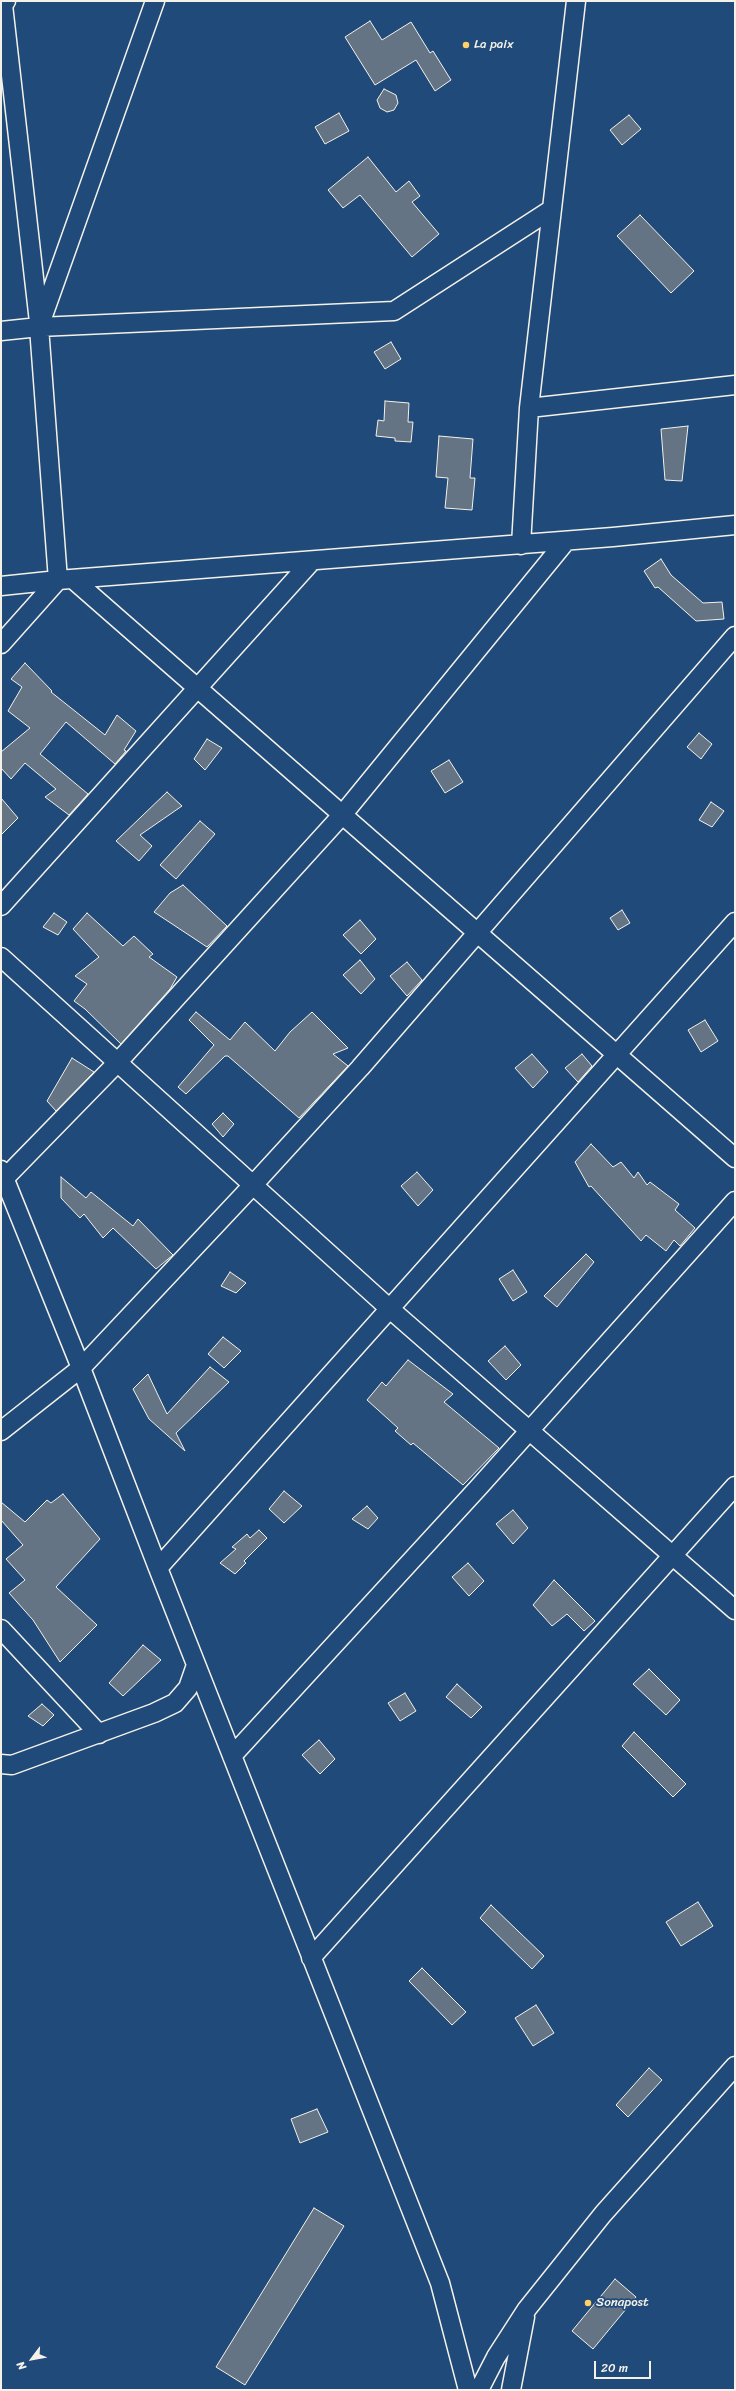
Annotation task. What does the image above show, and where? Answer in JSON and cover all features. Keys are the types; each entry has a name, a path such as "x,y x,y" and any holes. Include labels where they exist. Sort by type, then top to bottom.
{"street":[{"path":"6,1 3,5 67,580 198,688 735,1158"},
{"path":"39,327 155,1"},
{"path":"521,545 528,408 576,1"},
{"path":"1,332 39,327 394,311 552,209"},
{"path":"528,408 735,385"},
{"path":"1,586 521,545 735,525"},
{"path":"468,2390 440,2283 196,1665 81,1368 2,1177 118,1062 343,814 566,541"},
{"path":"1,906 311,562"},
{"path":"1,644 67,580"},
{"path":"1,1431 81,1368 253,1185 360,1068 735,636"},
{"path":"158,1568 735,922"},
{"path":"1,956 390,1309 735,1610"},
{"path":"232,1756 530,1431 735,1201"},
{"path":"311,1958 674,1556 735,1486"},
{"path":"1,1629 99,1734"},
{"path":"1,1764 12,1765 154,1714 175,1703 188,1688 196,1665"},
{"path":"479,2390 496,2357 527,2309 603,2214 735,2066"},
{"path":"511,2390 527,2309"}],"building":[{"path":"370,21 382,40 411,22 430,53 433,51 451,80 435,91 416,60 375,85 345,37"},
{"path":"384,89 396,95 398,103 394,110 387,112 380,108 377,100"},
{"path":"339,113 349,131 325,144 315,127"},
{"path":"629,115 641,129 622,145 610,130"},
{"path":"368,157 396,192 409,181 420,196 412,202 439,234 412,257 360,195 343,208 328,190"},
{"path":"640,215 694,271 671,293 617,236"},
{"path":"391,342 401,359 385,369 374,352"},
{"path":"385,401 409,403 408,422 413,422 411,442 395,441 395,438 376,436 378,420 384,421"},
{"path":"688,426 682,481 665,480 661,429"},
{"path":"439,436 473,439 470,478 475,478 472,510 445,508 448,478 436,477"},
{"path":"661,559 671,575 703,603 722,602 724,619 696,621 658,587 655,588 644,571"},
{"path":"25,663 52,691 51,692 105,735 117,715 136,731 124,750 126,751 115,764 66,722 40,754 88,794 69,815 45,797 56,789 25,763 11,779 1,768 1,752 30,728 8,711 22,687 11,679"},
{"path":"699,733 712,744 701,759 687,747"},
{"path":"207,739 222,748 205,770 194,759"},
{"path":"449,760 463,782 445,793 431,771"},
{"path":"167,792 182,806 140,835 152,846 139,861 116,841"},
{"path":"1,798 18,818 1,835"},
{"path":"711,802 724,811 712,827 699,820"},
{"path":"200,821 215,834 176,879 160,865"},
{"path":"183,885 227,926 207,947 154,912 170,893"},
{"path":"622,910 630,923 618,930 610,918"},
{"path":"54,913 67,922 58,935 43,927"},
{"path":"87,913 123,946 134,936 153,954 149,957 177,977 170,989 121,1044 85,1009 74,1001 87,984 75,976 99,957 73,929"},
{"path":"360,920 376,939 361,954 343,935"},
{"path":"360,960 375,979 361,994 343,975"},
{"path":"407,962 422,980 407,996 390,976"},
{"path":"196,1012 230,1040 245,1022 275,1051 290,1032 312,1012 348,1048 333,1054 348,1066 299,1118 228,1056 225,1056 186,1094 178,1087 214,1045 189,1020"},
{"path":"705,1020 718,1041 701,1052 688,1030"},
{"path":"532,1054 548,1072 533,1088 515,1068"},
{"path":"582,1054 592,1066 578,1082 565,1068"},
{"path":"72,1058 94,1072 56,1111 47,1101"},
{"path":"223,1113 234,1124 223,1137 212,1124"},
{"path":"591,1144 613,1167 621,1162 634,1178 638,1172 647,1185 650,1182 679,1204 675,1210 695,1228 680,1246 674,1240 666,1251 646,1235 641,1241 591,1186 589,1187 575,1162"},
{"path":"417,1172 433,1190 418,1206 401,1186"},
{"path":"61,1177 86,1198 91,1192 133,1226 138,1219 173,1255 156,1269 113,1228 103,1238 84,1214 80,1218 61,1198"},
{"path":"586,1254 594,1262 557,1307 544,1296"},
{"path":"513,1270 527,1292 513,1301 499,1279"},
{"path":"230,1272 246,1283 236,1293 221,1286"},
{"path":"223,1337 241,1351 224,1368 208,1354"},
{"path":"505,1346 521,1365 506,1380 488,1361"},
{"path":"408,1360 453,1394 444,1402 499,1448 463,1485 413,1443 411,1445 395,1431 398,1428 367,1400 382,1382 386,1386"},
{"path":"210,1367 229,1382 176,1433 185,1451 149,1419 133,1389 148,1374 167,1414"},
{"path":"284,1491 302,1506 284,1523 269,1509"},
{"path":"63,1494 100,1539 56,1587 97,1625 60,1662 33,1620 9,1593 25,1580 6,1559 23,1545 1,1520 1,1502 25,1522 47,1500 51,1503"},
{"path":"367,1506 378,1518 368,1529 352,1519"},
{"path":"513,1510 528,1528 513,1544 496,1524"},
{"path":"259,1530 267,1538 244,1561 246,1563 235,1574 220,1563 236,1549 232,1547 247,1534 250,1538"},
{"path":"468,1563 484,1581 469,1596 452,1577"},
{"path":"554,1580 595,1621 584,1631 567,1614 552,1626 533,1605"},
{"path":"143,1645 161,1660 123,1696 109,1683"},
{"path":"649,1669 680,1700 666,1715 633,1684"},
{"path":"457,1684 482,1707 471,1718 446,1697"},
{"path":"405,1693 416,1711 400,1721 388,1703"},
{"path":"42,1704 54,1715 43,1726 28,1716"},
{"path":"634,1732 686,1784 673,1797 622,1746"},
{"path":"319,1740 335,1759 320,1774 302,1755"},
{"path":"698,1902 713,1926 681,1946 666,1922"},
{"path":"491,1905 544,1956 532,1969 480,1918"},
{"path":"422,1968 466,2012 452,2025 409,1981"},
{"path":"536,2005 554,2033 533,2046 515,2018"},
{"path":"649,2068 662,2080 628,2117 616,2105"},
{"path":"317,2109 328,2132 300,2143 291,2119"},
{"path":"314,2208 344,2226 245,2385 216,2367"},
{"path":"615,2279 636,2297 593,2349 572,2331"}],"place":[{"name":"La paix","path":"466,45"},
{"name":"Sonapost","path":"588,2303"}]}
